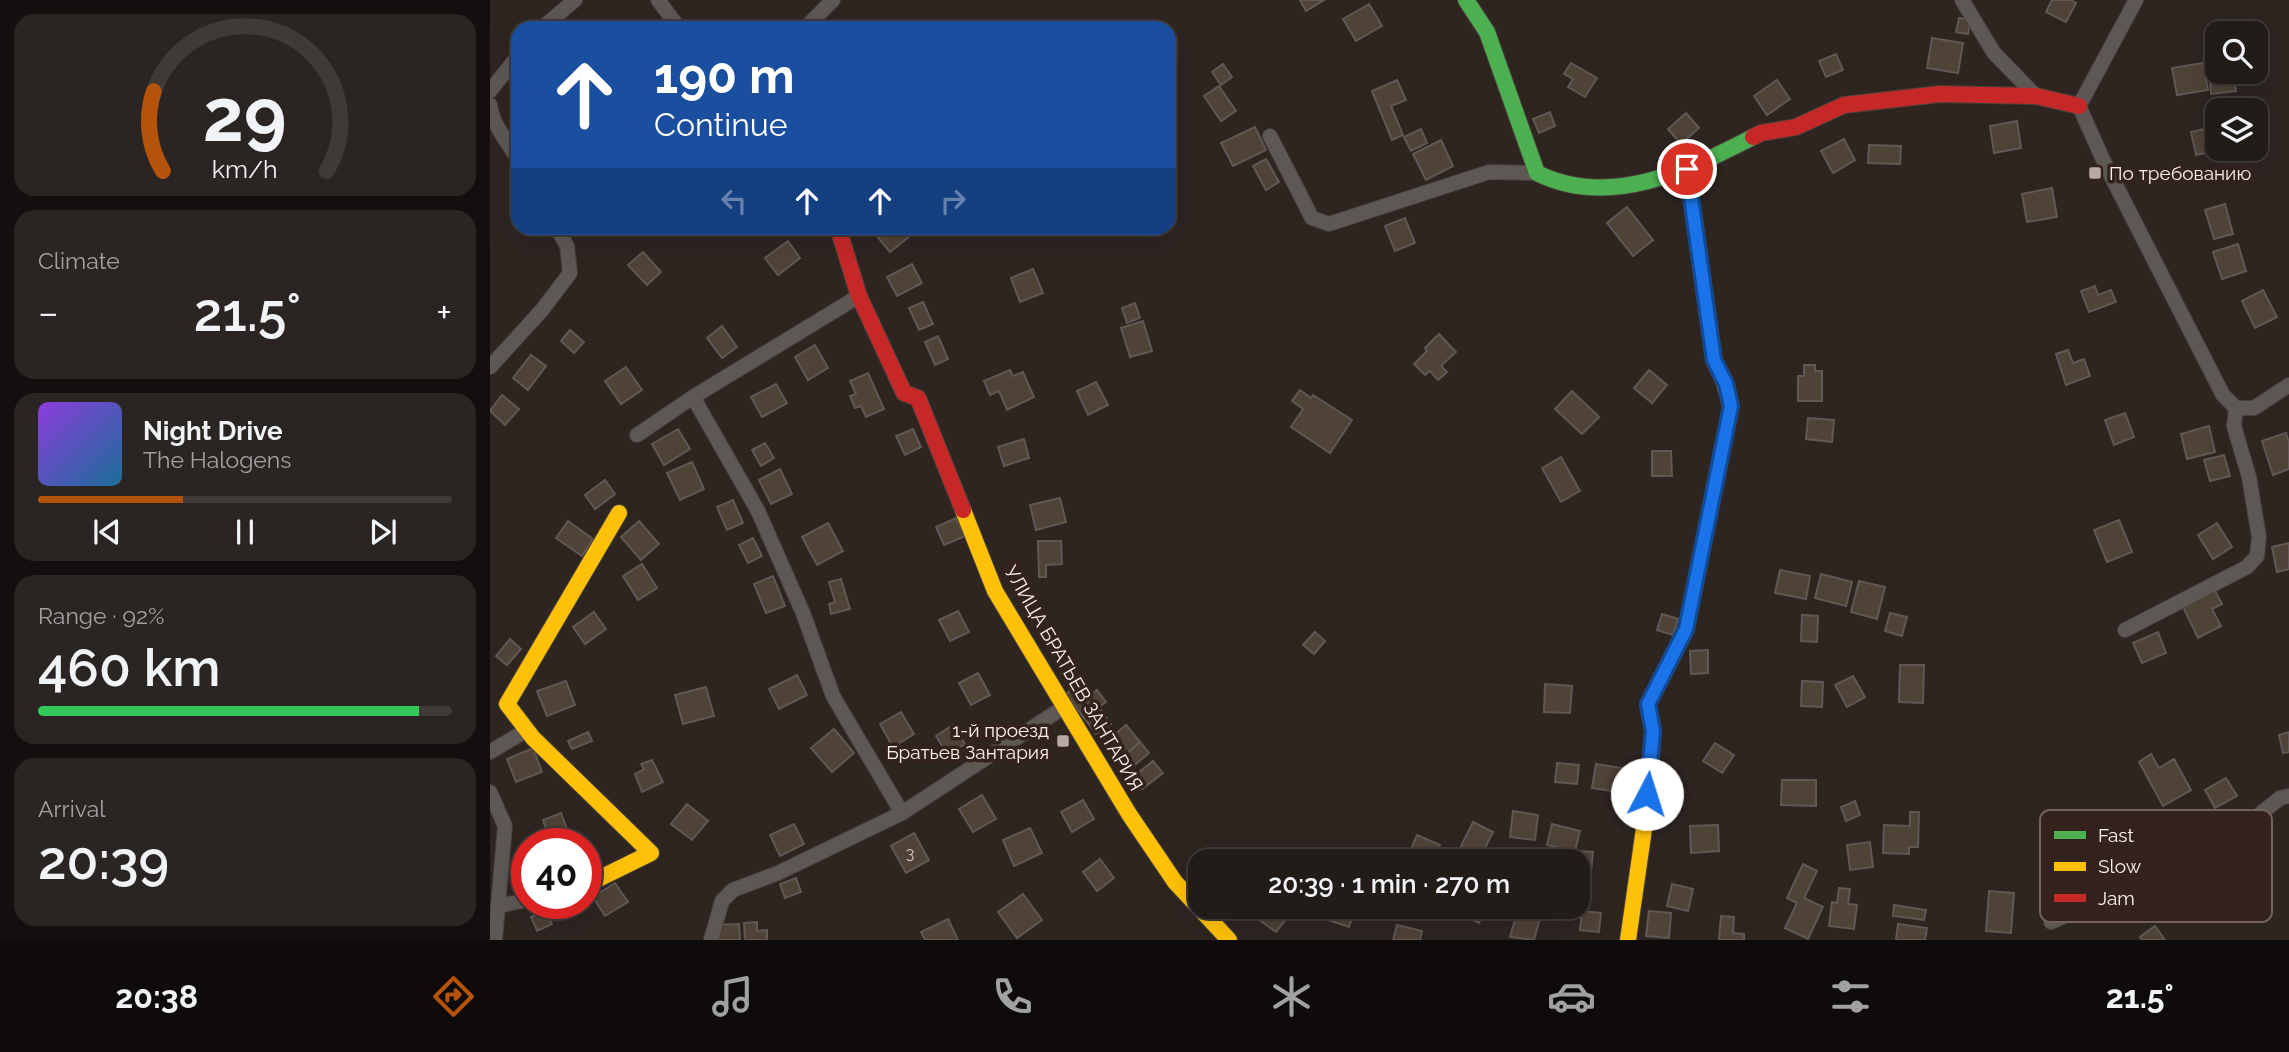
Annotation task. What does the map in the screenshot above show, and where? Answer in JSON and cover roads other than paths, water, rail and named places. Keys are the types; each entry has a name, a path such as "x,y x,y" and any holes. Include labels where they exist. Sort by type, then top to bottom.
{"street":[{"path":"550,21 575,0"},
{"path":"658,0 674,21"},
{"path":"812,21 833,0"},
{"path":"1466,0 1487,32 1537,173"},
{"path":"1962,0 1994,53 2036,96"},
{"path":"2079,106 2136,0"},
{"path":"490,90 511,64"},
{"path":"1270,136 1312,218 1329,223 1489,172 1537,173 1557,183 1593,188 1633,185 1687,169 1761,133 1796,127 1844,105 1940,94 2036,96 2079,106"},
{"path":"2079,106 2105,164 2223,395 2236,408 2254,408 2289,385"},
{"path":"490,110 511,147"},
{"path":"1628,940 1647,803 1653,731 1648,704 1686,629 1731,406 1726,384 1714,360 1687,169"},
{"path":"490,367 542,310 570,273 567,246 560,235"},
{"name":"УЛИЦА БРАТЬЕВ ЗАНТАРИЯ","path":"840,235 859,296 904,394 918,398 995,592 1129,814 1175,881 1229,940"},
{"path":"637,435 693,397 859,296"},
{"path":"693,397 758,511 803,613 834,696 902,813"},
{"path":"2125,630 2247,567 2257,556 2259,537 2249,477 2234,426 2236,408"},
{"path":"602,876 651,853 527,730 507,704 619,513"},
{"path":"711,940 722,901 733,890 778,873 902,813 1064,707"},
{"path":"490,752 527,730"},
{"path":"490,792 505,825 495,940"},
{"path":"2265,810 2280,798 2289,796"},
{"path":"498,906 511,903"}],"place":[{"name":"По требованию","path":"2095,173"},
{"name":"1-й проезд Братьев Зантария","path":"1063,741"}]}
